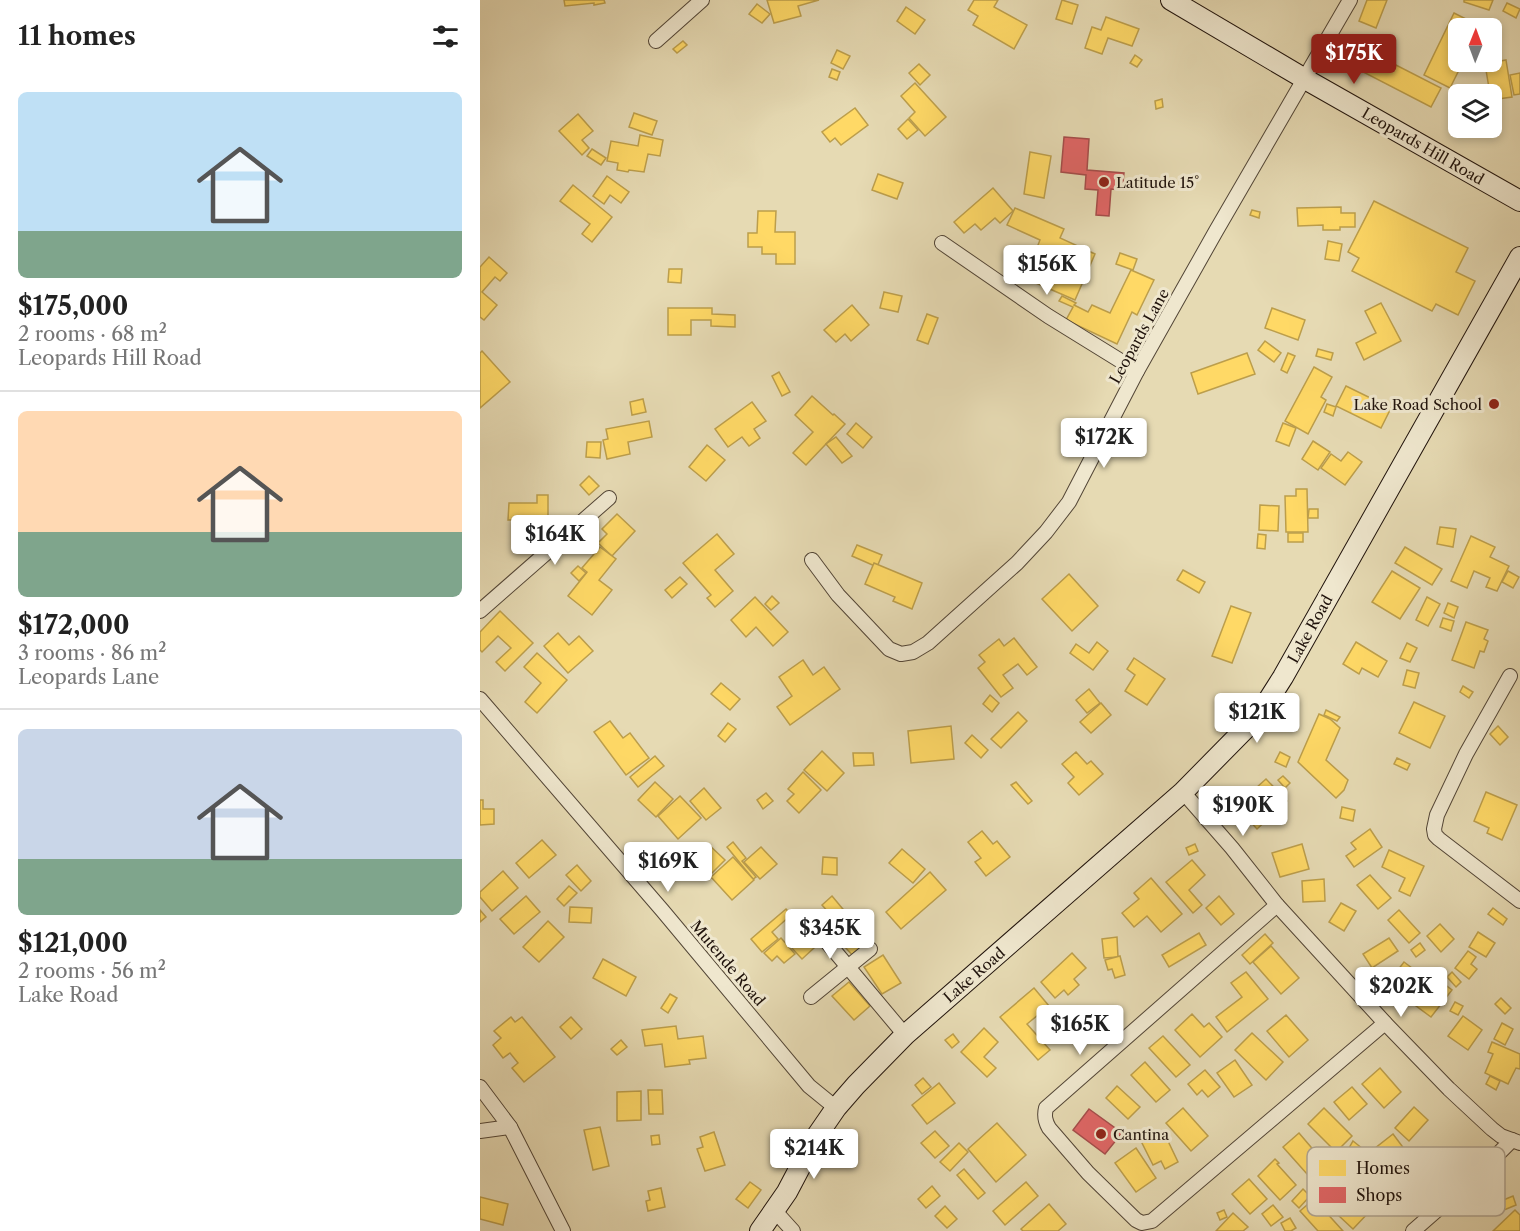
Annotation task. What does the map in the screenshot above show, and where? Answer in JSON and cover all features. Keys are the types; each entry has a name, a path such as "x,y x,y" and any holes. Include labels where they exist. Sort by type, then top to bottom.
{"main road":[{"name":"Leopards Hill Road","path":"1171,0 1305,79 1515,196"},
{"path":"1515,196 1514,203 1520,212"},
{"name":"Lake Road","path":"760,1231 787,1192 816,1137 836,1108 856,1085 905,1035 1184,792 1250,724 1283,677 1519,259"}],"street":[{"path":"656,41 702,0"},
{"name":"Leopards Lane","path":"812,560 838,596 889,649 901,654 913,652 928,643 1017,563 1047,532 1069,502 1137,371 1350,0"},
{"path":"942,243 1048,316 1137,371"},
{"path":"480,611 609,498"},
{"path":"1510,676 1466,753 1437,815 1434,829 1439,839 1520,901"},
{"name":"Mutende Road","path":"480,699 662,910 809,1086 836,1108"},
{"path":"1184,792 1277,905 1385,1023 1492,1130 1516,1142"},
{"path":"1277,905 1046,1108 1045,1120 1049,1128 1088,1173 1136,1220 1142,1223 1152,1221 1385,1023"},
{"path":"827,942 905,1035"},
{"path":"810,997 870,949"},
{"path":"480,1087 510,1126 563,1231"},
{"path":"480,1131 510,1126"},
{"path":"774,1210 793,1231"},
{"path":"1413,1231 1430,1216"}],"building: Homes":[{"path":"564,0 604,0 605,3 565,6"},
{"path":"767,0 819,0 798,6 801,16 774,23"},
{"path":"974,0 998,0 994,7 1027,25 1014,49 973,25 978,16 968,10"},
{"path":"1062,0 1078,5 1072,24 1056,19"},
{"path":"1367,0 1387,0 1376,28 1359,21"},
{"path":"1464,0 1493,0 1489,10 1464,2"},
{"path":"1507,3 1520,9 1516,18 1503,11"},
{"path":"757,4 770,14 762,23 749,14"},
{"path":"906,7 925,20 915,34 897,21"},
{"path":"1454,13 1464,18 1452,18"},
{"path":"1106,17 1139,29 1132,46 1108,38 1102,54 1085,48 1092,27 1101,30"},
{"path":"1448,25 1448,72 1458,72 1448,87 1424,75"},
{"path":"1347,40 1441,88 1431,107 1338,59"},
{"path":"683,41 687,45 677,53 673,49"},
{"path":"837,50 850,56 843,69 831,63"},
{"path":"1135,55 1142,60 1137,67 1130,63"},
{"path":"1506,60 1512,97 1502,98 1502,84 1488,84 1486,72 1502,72 1502,61"},
{"path":"919,64 930,75 920,85 909,73"},
{"path":"832,69 840,72 837,80 829,77"},
{"path":"1520,73 1520,94 1514,95 1510,75"},
{"path":"915,83 946,117 925,136 909,118 915,112 901,96"},
{"path":"1162,99 1163,107 1156,109 1155,101"},
{"path":"855,108 868,125 841,145 835,138 830,142 822,132"},
{"path":"634,113 657,121 652,135 629,127"},
{"path":"578,114 593,131 582,140 589,148 582,155 559,131"},
{"path":"908,119 918,130 907,139 898,129"},
{"path":"640,135 663,140 660,156 648,154 644,172 617,170 618,163 607,161 611,141 638,146"},
{"path":"592,149 606,158 601,165 587,156"},
{"path":"1030,152 1051,156 1044,198 1024,194"},
{"path":"878,174 903,183 897,199 872,190"},
{"path":"607,176 629,192 621,203 610,195 604,204 593,196"},
{"path":"573,185 612,217 592,242 582,234 590,224 560,201"},
{"path":"993,188 1013,211 1000,223 995,218 981,230 975,224 964,233 954,222"},
{"path":"1374,201 1468,248 1456,272 1475,281 1458,315 1436,304 1432,311 1352,271 1359,258 1348,252"},
{"path":"1341,207 1341,213 1355,213 1355,227 1323,230 1323,225 1298,226 1297,208"},
{"path":"1015,208 1064,229 1060,238 1095,254 1075,300 1036,283 1044,266 1048,267 1053,257 1036,250 1040,240 1007,225"},
{"path":"1252,210 1260,212 1259,218 1250,215"},
{"path":"758,211 776,211 775,232 795,232 795,264 776,264 776,254 762,254 762,247 748,247 748,233 757,233"},
{"path":"1328,241 1342,244 1339,261 1325,259"},
{"path":"1120,253 1137,259 1133,270 1116,264"},
{"path":"489,257 507,273 500,281 495,277 482,292 497,305 484,320 480,317 480,267"},
{"path":"669,269 682,269 681,283 668,282"},
{"path":"1131,270 1154,280 1137,315 1132,312 1117,344 1066,320 1073,307 1059,301 1062,296 1088,312 1092,305 1110,313"},
{"path":"884,292 902,296 898,312 880,308"},
{"path":"1381,303 1401,341 1364,360 1356,343 1376,333 1365,311"},
{"path":"852,305 869,325 851,341 845,334 836,342 824,330"},
{"path":"668,308 712,308 712,314 735,315 735,327 711,326 711,320 691,320 691,335 668,335"},
{"path":"1272,308 1305,320 1298,340 1265,328"},
{"path":"927,314 938,318 928,344 917,340"},
{"path":"1265,341 1281,353 1274,362 1258,350"},
{"path":"1318,349 1333,353 1331,360 1316,356"},
{"path":"482,351 510,382 480,408 480,353"},
{"path":"1247,353 1255,374 1198,394 1191,373"},
{"path":"1288,353 1295,356 1287,373 1281,370"},
{"path":"1314,367 1332,377 1321,397 1326,400 1308,434 1285,421"},
{"path":"779,372 790,392 782,396 772,376"},
{"path":"1346,386 1391,408 1381,428 1336,406"},
{"path":"812,396 845,424 806,465 793,453 813,432 795,415"},
{"path":"643,399 646,412 632,415 630,402"},
{"path":"752,402 766,421 754,429 760,438 749,446 742,437 728,447 715,429"},
{"path":"1327,404 1336,407 1333,416 1324,412"},
{"path":"649,421 652,437 628,442 630,454 607,459 603,440 608,439 606,429"},
{"path":"856,423 872,437 863,448 847,434"},
{"path":"1283,423 1296,428 1289,446 1276,441"},
{"path":"836,437 852,456 842,463 826,444"},
{"path":"1313,441 1330,452 1318,470 1302,459"},
{"path":"587,442 601,442 600,458 586,457"},
{"path":"707,445 725,460 706,481 689,467"},
{"path":"1348,452 1362,462 1345,485 1321,468 1331,454 1341,461"},
{"path":"589,476 599,486 589,495 580,485"},
{"path":"1296,489 1307,489 1308,532 1286,532 1285,496 1296,496"},
{"path":"537,495 548,495 548,522 540,522 540,533 529,533 530,520 508,520 509,503 537,503"},
{"path":"1260,505 1279,506 1278,531 1259,530"},
{"path":"1309,509 1318,509 1318,518 1308,518"},
{"path":"617,514 635,531 612,556 598,543 607,534 602,529"},
{"path":"1440,527 1456,529 1453,547 1437,544"},
{"path":"1288,533 1303,533 1303,542 1288,542"},
{"path":"717,534 734,554 715,570 733,591 715,607 707,598 711,595 683,563"},
{"path":"1258,534 1266,535 1265,549 1257,548"},
{"path":"1471,536 1495,547 1490,557 1509,566 1497,591 1486,587 1490,578 1474,571 1467,588 1451,581"},
{"path":"857,545 882,555 877,567 852,556"},
{"path":"600,547 616,559 599,580 612,590 592,615 568,596 587,572 582,568"},
{"path":"1405,547 1442,569 1432,585 1395,563"},
{"path":"874,563 922,583 912,609 893,601 895,597 865,584"},
{"path":"578,566 586,573 579,581 571,573"},
{"path":"1183,570 1205,582 1199,593 1177,580"},
{"path":"1392,571 1420,588 1400,619 1372,602"},
{"path":"1508,571 1519,577 1513,588 1502,582"},
{"path":"1069,574 1098,606 1072,631 1042,599"},
{"path":"680,577 687,584 672,598 665,590"},
{"path":"772,596 779,603 771,610 765,604"},
{"path":"755,597 788,632 773,646 756,627 746,637 731,620"},
{"path":"1427,597 1440,604 1428,626 1416,620"},
{"path":"1448,603 1458,607 1454,618 1444,613"},
{"path":"1231,606 1251,613 1232,663 1212,656"},
{"path":"500,611 533,643 505,671 496,662 511,648 498,636 482,652 480,650 480,632"},
{"path":"1443,618 1454,621 1451,631 1440,627"},
{"path":"1466,622 1488,630 1484,639 1488,641 1484,652 1480,651 1474,668 1452,660"},
{"path":"558,633 569,645 579,636 593,651 568,673 544,646"},
{"path":"1014,638 1037,667 1027,675 1018,664 1003,675 1013,688 1001,697 978,668 985,662 979,655 999,639 1004,646"},
{"path":"1097,642 1108,651 1093,670 1070,653 1076,644 1089,653"},
{"path":"1356,642 1387,661 1378,677 1362,668 1359,674 1343,664"},
{"path":"1407,643 1417,648 1410,662 1400,658"},
{"path":"537,653 567,680 537,713 525,702 541,683 524,667"},
{"path":"1134,658 1165,679 1147,705 1125,691 1135,675 1127,669"},
{"path":"803,660 813,675 824,667 840,689 790,725 777,707 792,696 779,677"},
{"path":"1407,670 1419,673 1415,688 1403,685"},
{"path":"721,683 740,699 730,710 711,694"},
{"path":"1463,686 1473,692 1469,698 1460,692"},
{"path":"1089,689 1100,703 1087,713 1076,700"},
{"path":"990,695 999,703 992,712 983,704"},
{"path":"1414,702 1445,716 1430,748 1399,733"},
{"path":"1101,703 1111,715 1091,733 1080,722"},
{"path":"1326,710 1340,717 1337,721 1324,715"},
{"path":"1018,712 1027,721 1001,748 991,739"},
{"path":"1319,714 1330,719 1340,728 1326,760 1348,780 1344,790 1336,798 1298,762"},
{"path":"610,721 623,738 630,733 649,758 626,775 594,732"},
{"path":"728,723 736,729 725,742 718,736"},
{"path":"951,726 954,759 911,763 908,731"},
{"path":"1498,726 1508,737 1500,745 1490,734"},
{"path":"972,735 988,750 981,758 965,743"},
{"path":"822,751 844,773 827,791 804,770"},
{"path":"1076,752 1087,764 1091,761 1103,774 1079,795 1068,783 1074,777 1062,764"},
{"path":"1280,752 1290,757 1286,767 1275,762"},
{"path":"853,753 873,753 874,765 854,766"},
{"path":"655,756 664,766 638,787 630,777"},
{"path":"1397,758 1410,764 1407,770 1394,764"},
{"path":"803,772 821,790 799,813 787,801 794,794 788,789"},
{"path":"1283,776 1290,783 1285,788 1278,780"},
{"path":"1266,779 1287,801 1257,829 1236,806"},
{"path":"655,782 673,799 656,817 638,800"},
{"path":"1016,782 1032,801 1028,804 1011,785"},
{"path":"704,788 721,808 706,820 690,801"},
{"path":"1486,792 1517,805 1502,840 1487,833 1489,828 1474,821"},
{"path":"766,793 773,801 763,809 757,800"},
{"path":"680,796 701,818 678,839 658,816"},
{"path":"480,800 483,800 483,809 494,809 494,824 480,825"},
{"path":"1342,807 1355,810 1353,821 1340,818"},
{"path":"1370,829 1382,847 1354,867 1346,856 1356,849 1351,843"},
{"path":"982,831 993,844 997,841 1010,857 986,876 975,862 981,858 968,842"},
{"path":"542,840 556,855 529,878 516,863"},
{"path":"733,842 746,858 742,861 756,877 753,879 727,847"},
{"path":"708,844 725,860 707,878 690,862"},
{"path":"1195,844 1198,851 1189,855 1186,848"},
{"path":"1302,844 1309,869 1280,877 1272,853"},
{"path":"761,847 777,864 760,879 744,862"},
{"path":"902,849 925,869 913,883 889,863"},
{"path":"1389,850 1424,866 1410,896 1399,891 1405,878 1382,867"},
{"path":"733,857 754,880 732,900 711,877"},
{"path":"823,857 837,858 837,875 822,874"},
{"path":"1192,860 1205,875 1189,890 1202,905 1193,913 1166,882"},
{"path":"577,865 591,881 581,891 566,875"},
{"path":"503,871 518,888 492,911 480,897 480,892"},
{"path":"930,872 946,890 901,929 886,912"},
{"path":"1370,875 1391,898 1378,909 1357,885"},
{"path":"1151,878 1182,914 1161,932 1147,916 1134,927 1122,913 1139,899 1134,893"},
{"path":"1324,879 1325,901 1303,902 1302,881"},
{"path":"569,886 577,893 564,906 557,899"},
{"path":"526,896 540,912 514,934 500,919"},
{"path":"832,896 847,914 837,922 822,905"},
{"path":"1219,896 1234,914 1221,925 1206,908"},
{"path":"1341,903 1356,911 1344,931 1329,922"},
{"path":"570,907 592,908 591,923 569,922"},
{"path":"1493,908 1507,919 1503,925 1488,914"},
{"path":"786,909 791,915 772,932 778,939 762,952 751,939"},
{"path":"480,910 486,917 480,922"},
{"path":"1399,910 1420,933 1409,943 1388,920"},
{"path":"548,921 564,937 539,962 523,947"},
{"path":"850,921 871,944 855,958 834,935"},
{"path":"1440,924 1454,939 1441,952 1427,936"},
{"path":"817,925 826,937 814,946 805,935"},
{"path":"1478,932 1495,943 1486,957 1469,947"},
{"path":"1199,933 1206,945 1169,967 1162,955"},
{"path":"1265,934 1273,943 1250,964 1242,955"},
{"path":"803,935 814,948 802,959 790,946"},
{"path":"1117,937 1118,957 1104,958 1102,939"},
{"path":"781,938 795,954 784,963 777,956 772,961 764,953"},
{"path":"1389,938 1398,951 1372,968 1363,954"},
{"path":"1420,943 1425,950 1416,957 1411,950"},
{"path":"1271,946 1299,978 1281,994 1253,962"},
{"path":"1468,951 1476,957 1471,964 1477,969 1469,979 1455,968"},
{"path":"1072,953 1086,968 1074,979 1079,985 1068,995 1064,990 1055,998 1041,982"},
{"path":"883,955 901,983 882,994 864,967"},
{"path":"1120,956 1125,975 1115,978 1112,969 1108,970 1105,960"},
{"path":"603,959 636,977 626,996 593,978"},
{"path":"1404,962 1436,986 1440,981 1452,990 1431,1017 1404,997 1411,988 1394,975"},
{"path":"1246,972 1268,999 1227,1032 1216,1017 1242,997 1231,983"},
{"path":"1452,972 1461,982 1456,987 1447,977"},
{"path":"849,982 870,1006 854,1020 832,996"},
{"path":"1034,988 1049,1006 1027,1024 1050,1050 1038,1060 1000,1017"},
{"path":"670,994 677,998 668,1013 661,1008"},
{"path":"1501,998 1511,1008 1505,1014 1495,1004"},
{"path":"1455,1002 1463,1006 1458,1015 1450,1011"},
{"path":"1192,1014 1204,1027 1209,1023 1222,1037 1200,1057 1175,1030"},
{"path":"1286,1015 1308,1040 1289,1057 1267,1031"},
{"path":"1463,1016 1482,1030 1468,1050 1448,1036"},
{"path":"511,1017 515,1022 522,1017 555,1057 524,1082 512,1068 518,1063 510,1053 503,1058 493,1045 501,1038 494,1031"},
{"path":"571,1017 582,1029 571,1039 560,1027"},
{"path":"1502,1023 1513,1029 1505,1045 1494,1039"},
{"path":"676,1026 678,1039 703,1036 706,1058 689,1060 690,1064 665,1067 662,1044 645,1046 642,1030"},
{"path":"984,1028 998,1042 984,1057 996,1068 987,1077 961,1052"},
{"path":"1252,1033 1283,1062 1266,1080 1235,1050"},
{"path":"953,1034 959,1042 952,1048 945,1040"},
{"path":"1163,1036 1190,1065 1176,1077 1149,1048"},
{"path":"621,1040 627,1047 617,1055 611,1049"},
{"path":"1492,1042 1520,1054 1520,1069 1516,1068 1508,1084 1485,1073 1493,1054 1488,1052"},
{"path":"1235,1060 1252,1085 1234,1097 1217,1073"},
{"path":"1145,1062 1170,1090 1156,1102 1131,1075"},
{"path":"1380,1068 1401,1092 1384,1108 1362,1084"},
{"path":"1205,1070 1220,1087 1208,1097 1202,1090 1197,1095 1188,1084"},
{"path":"1490,1076 1500,1081 1496,1090 1486,1084"},
{"path":"923,1078 931,1087 922,1094 915,1085"},
{"path":"939,1083 955,1103 927,1124 912,1105"},
{"path":"1117,1086 1140,1107 1128,1119 1106,1098"},
{"path":"1352,1087 1367,1104 1349,1120 1334,1102"},
{"path":"648,1090 662,1090 663,1114 649,1114"},
{"path":"641,1091 641,1120 617,1121 617,1092"},
{"path":"1414,1107 1428,1120 1409,1141 1395,1128"},
{"path":"1183,1108 1208,1136 1191,1151 1166,1123"},
{"path":"1324,1108 1352,1136 1341,1147 1331,1147 1308,1124"},
{"path":"997,1123 1026,1155 996,1182 968,1149"},
{"path":"600,1127 609,1166 593,1170 584,1130"},
{"path":"1154,1130 1160,1142 1167,1139 1178,1162 1165,1169 1161,1161 1153,1165 1139,1137"},
{"path":"935,1131 949,1146 935,1158 921,1143"},
{"path":"714,1132 725,1165 705,1171 697,1149 703,1147 700,1137"},
{"path":"1299,1133 1311,1147 1307,1147 1307,1174 1283,1147"},
{"path":"1393,1134 1403,1147 1377,1147"},
{"path":"659,1135 660,1144 652,1145 651,1136"},
{"path":"1353,1141 1360,1147 1350,1147"},
{"path":"959,1143 968,1152 950,1171 940,1162"},
{"path":"1136,1148 1156,1178 1136,1192 1115,1163"},
{"path":"1275,1159 1296,1185 1280,1200 1258,1176"},
{"path":"964,1169 985,1193 978,1199 957,1175"},
{"path":"1249,1179 1267,1199 1250,1214 1232,1194"},
{"path":"750,1182 761,1190 748,1208 736,1199"},
{"path":"1026,1182 1038,1196 1005,1225 993,1211"},
{"path":"932,1186 940,1196 926,1208 918,1199"},
{"path":"661,1188 665,1207 648,1211 646,1201 650,1200 648,1191"},
{"path":"1303,1189 1307,1193 1307,1199 1299,1208 1292,1201"},
{"path":"1513,1196 1516,1205 1505,1210 1505,1199"},
{"path":"480,1197 508,1204 503,1225 480,1219"},
{"path":"1049,1204 1066,1224 1058,1231 1023,1231 1021,1229"},
{"path":"1273,1205 1283,1217 1271,1226 1262,1214"},
{"path":"1307,1205 1307,1216 1329,1216 1343,1231 1318,1231 1300,1211"},
{"path":"945,1206 957,1219 947,1228 935,1216"},
{"path":"1224,1210 1227,1217 1220,1220 1217,1213"},
{"path":"1515,1210 1520,1215 1520,1231 1493,1231"},
{"path":"1233,1213 1248,1227 1243,1231 1216,1231"},
{"path":"1339,1216 1365,1216 1353,1229"},
{"path":"1290,1218 1296,1228 1285,1231 1281,1223"}],"building: Shops":[{"name":"Latitude 15°","path":"1064,137 1089,139 1087,170 1124,173 1122,190 1111,189 1109,216 1096,215 1098,190 1085,189 1086,175 1061,172"},
{"path":"1089,1109 1122,1133 1105,1154 1073,1130"}],"place":[{"name":"Latitude 15°","path":"1104,182"},
{"name":"Lake Road School","path":"1494,404"},
{"name":"Cantina","path":"1101,1134"}]}
